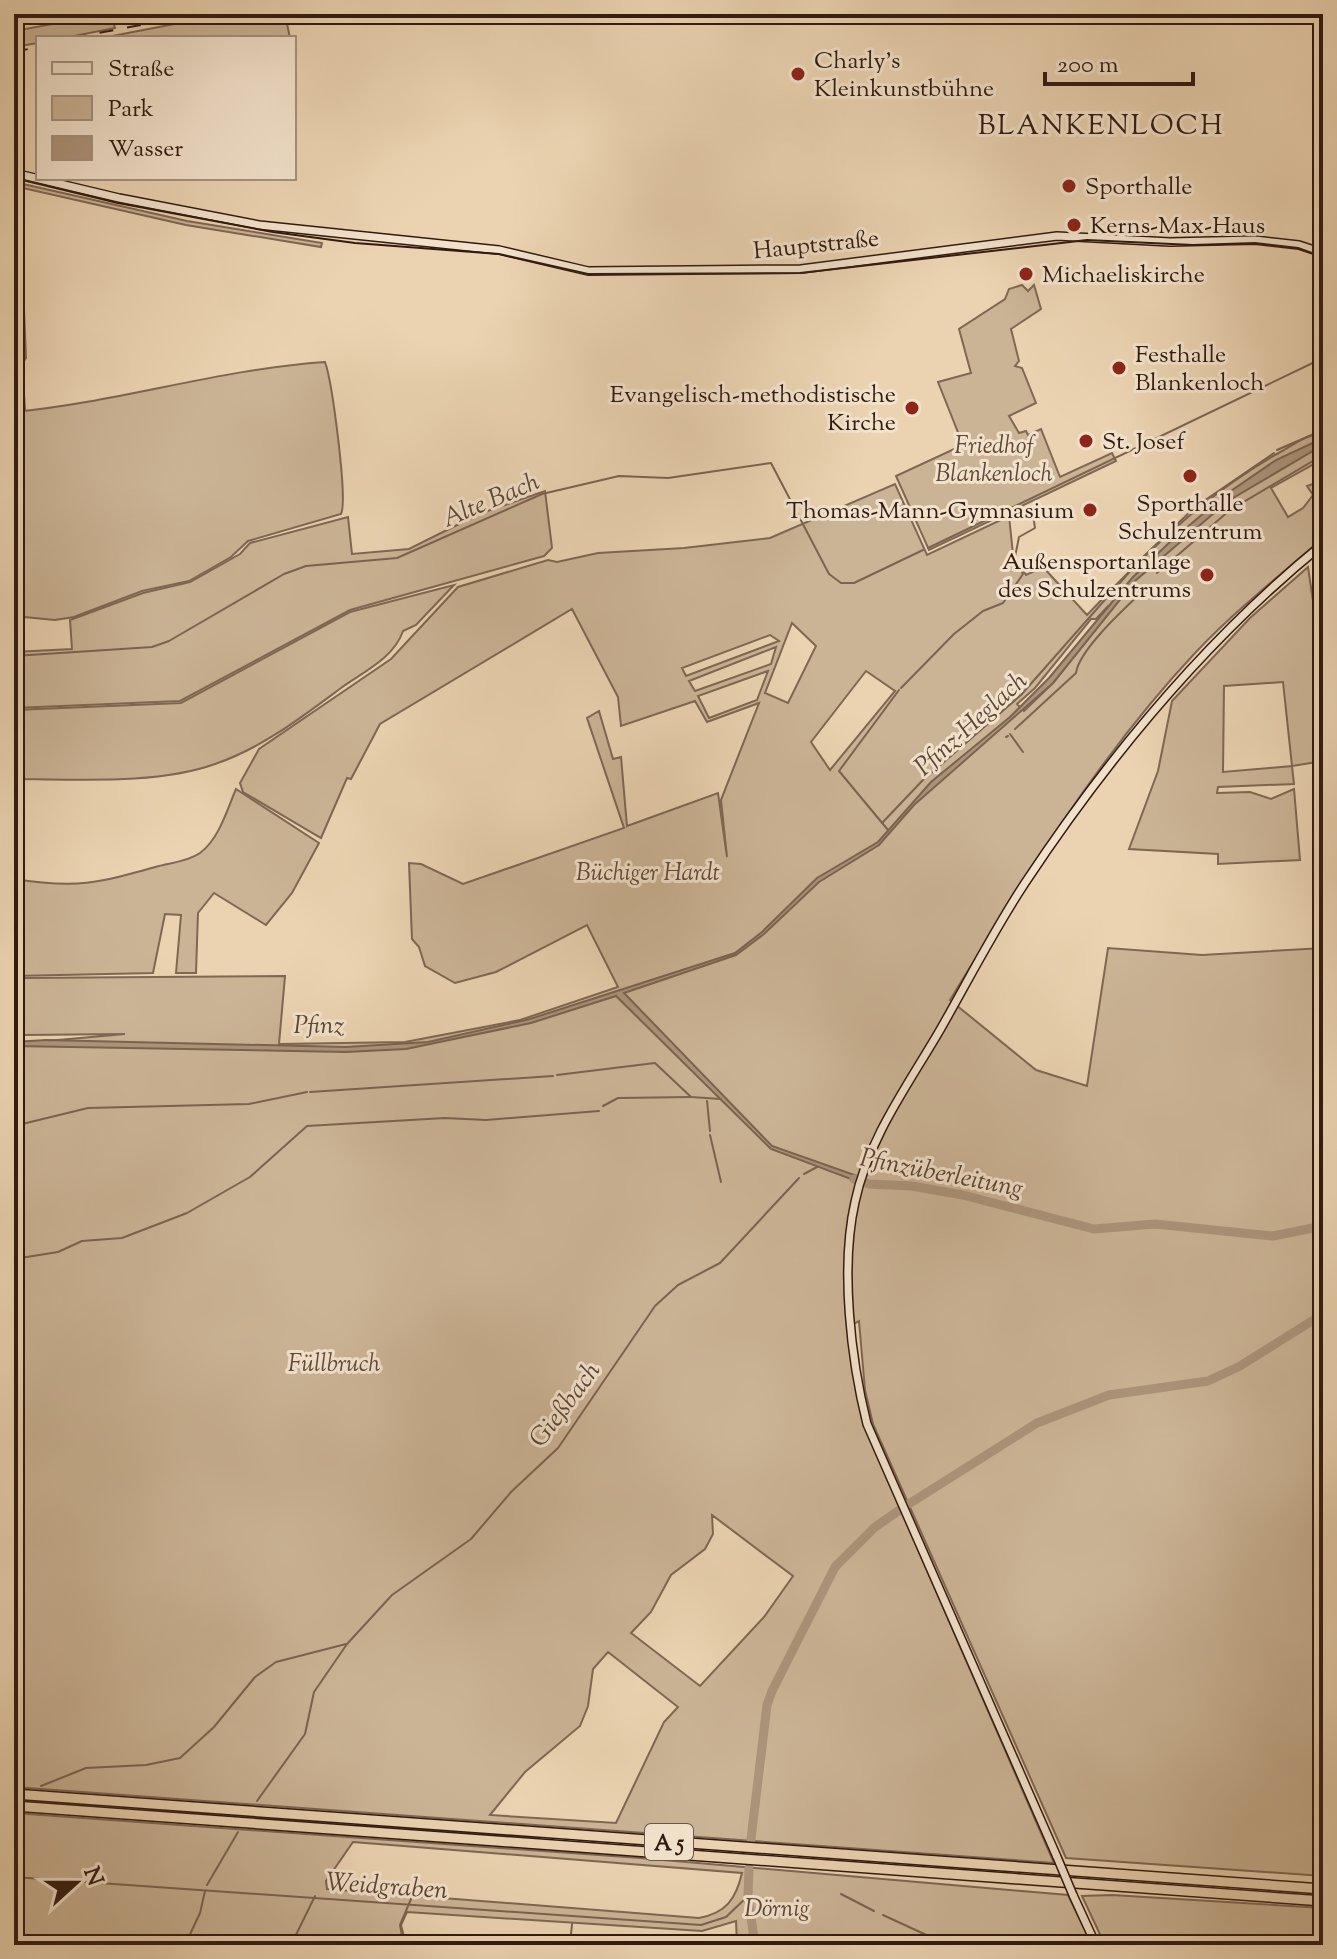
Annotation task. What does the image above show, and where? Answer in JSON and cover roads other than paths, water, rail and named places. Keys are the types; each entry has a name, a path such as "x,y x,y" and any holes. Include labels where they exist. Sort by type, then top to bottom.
{"highway":[{"name":"A 5","path":"14,1794 1323,1889"},
{"name":"A 5","path":"14,1806 1323,1901"}],"main road":[{"name":"Hauptstraße","path":"14,173 36,178"},
{"name":"Hauptstraße","path":"45,180 189,213 313,233 499,250 592,271 801,269 1063,236 1170,242 1255,240 1299,245 1323,253"},
{"path":"1096,1945 899,1503 867,1424 857,1379 849,1246 862,1175 888,1117 1023,885 1101,773 1199,658 1323,544"}],"water":[{"path":"1323,438 1323,445 1228,501 1135,581 1053,683 914,805 879,845 819,882 764,934 736,955 624,993 772,1146 857,1176 856,1181 771,1149 616,996 531,1023 406,1049 346,1052 14,1046 14,1042 46,1040 346,1047 428,1042 530,1019 735,953 762,932 817,878 878,842 931,782 1010,717 1049,678 1133,577 1171,541 1225,495 1276,460"}],"waterway":[{"name":"Alte Bach","path":"928,548 1323,358"},
{"path":"1277,450 1323,430"},
{"path":"1143,557 1195,507 1274,453"},
{"path":"1157,573 1230,510 1323,455"},
{"name":"Alte Bach","path":"14,656 152,647 169,641 284,574 306,566 397,558 542,494 619,476 668,478 771,463 829,574 841,583 854,583 923,550"},
{"path":"901,688 954,634 983,611 1003,603 1023,574 1015,557 1019,537 1035,528 1032,508"},
{"name":"Pfinz-Heglach","path":"882,823 922,781 1021,695 1140,560"},
{"path":"1015,729 1076,673 1093,642 1142,592"},
{"path":"888,830 839,771 899,690"},
{"path":"1010,734 1023,752"},
{"path":"557,1075 655,1063 691,1097 721,1099"},
{"path":"310,1092 553,1076"},
{"path":"14,1126 88,1108 249,1104 307,1092"},
{"path":"603,1106 618,1098 691,1097"},
{"path":"707,1101 710,1131"},
{"path":"14,1259 58,1252 82,1241 122,1238 187,1213 250,1177 307,1126 445,1118 486,1120 599,1111"},
{"path":"710,1135 721,1182"},
{"name":"Gießbach","path":"804,1174 817,1167"},
{"name":"Gießbach","path":"257,1801 305,1734 314,1692 347,1644 392,1595 471,1539 511,1492 558,1448 655,1306 678,1285 720,1263 799,1178"},
{"name":"Pfinzüberleitung","path":"854,1179 869,1184 912,1186 963,1195 1094,1229 1155,1224 1273,1236 1323,1226"},
{"path":"751,1839 767,1705 772,1691 835,1567 875,1527 1037,1423 1109,1395 1208,1381 1240,1366 1323,1314"},
{"path":"41,1786 86,1768 146,1765 180,1758 214,1727 255,1677 276,1662 346,1644"},
{"path":"207,1885 238,1832"},
{"path":"749,1868 748,1896 755,1945"},
{"name":"Weidgraben","path":"14,1877 701,1925 726,1917 748,1896"},
{"path":"185,1945 200,1913 205,1891"},
{"path":"841,1894 874,1911"},
{"path":"291,1945 315,1896"},
{"path":"404,1945 400,1925 411,1899"},
{"path":"883,1915 948,1945"},
{"path":"570,1945 572,1924"}],"tram line":[{"path":"14,178 118,203 273,232 355,243 499,254 588,274 800,273 1087,240 1193,245 1255,243 1298,248 1323,257"}],"railway":[{"path":"83,36 199,14"},
{"path":"14,52 36,47"}],"place":[{"name":"Charly's Kleinkunstbühne","path":"798,74"},
{"name":"Sporthalle","path":"1069,186"},
{"name":"Kerns-Max-Haus","path":"1074,225"},
{"name":"Michaeliskirche","path":"1026,274"},
{"name":"Festhalle Blankenloch","path":"1119,368"},
{"name":"Evangelisch-methodistische Kirche","path":"912,408"},
{"name":"St. Josef","path":"1086,441"},
{"name":"Sporthalle Schulzentrum","path":"1190,476"},
{"name":"Thomas-Mann-Gymnasium","path":"1090,510"},
{"name":"Außensportanlage des Schulzentrums","path":"1207,575"}],"district":[{"name":"BLANKENLOCH","path":"1101,124"}],"park label":[{"name":"Friedhof Blankenloch","path":"994,459"},
{"name":"Büchiger Hardt","path":"648,872"},
{"name":"Füllbruch","path":"334,1363"},
{"name":"Dörnig","path":"777,1908"}],"water label":[{"name":"Pfinz","path":"319,1024"}]}
